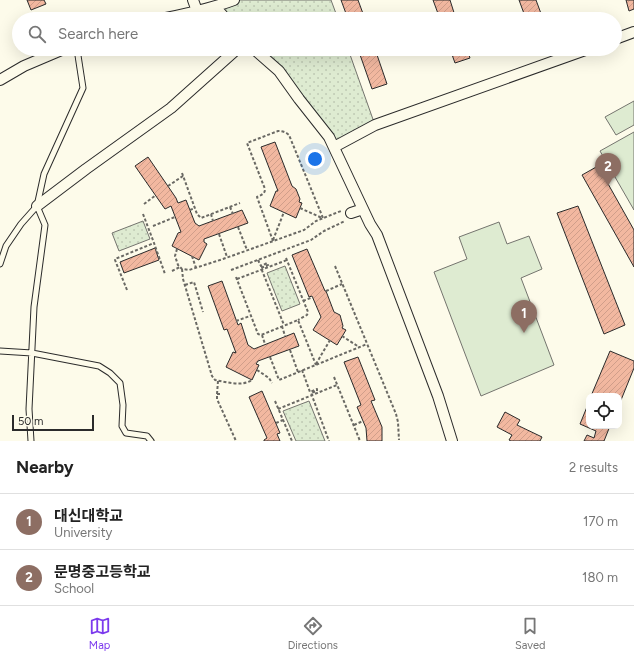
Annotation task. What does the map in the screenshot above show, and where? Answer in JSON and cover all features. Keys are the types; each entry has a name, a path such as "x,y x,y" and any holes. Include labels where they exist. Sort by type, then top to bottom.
{"street":[{"path":"193,0 197,11"},
{"path":"192,12 215,7 234,0"},
{"path":"215,7 220,12"},
{"path":"622,36 634,32"},
{"path":"0,80 24,66 48,56"},
{"path":"37,206 171,108 229,56"},
{"path":"262,56 279,72 329,137 334,147 380,242 438,396 452,441"},
{"path":"334,147 375,125 568,56"},
{"path":"347,215 363,208"}],"lane":[{"path":"0,264 6,246 21,224 37,206 44,174 83,88 78,56"},
{"path":"31,441 29,409 34,307 45,225 37,206"},
{"path":"0,350 32,353 99,366 110,373 120,383 123,405 122,426 126,433 147,436 151,441"}],"path":[{"path":"273,241 257,197 264,193 265,189 247,143 278,131 283,131 288,134 323,218"},
{"path":"168,186 182,174 195,208 201,218 240,203"},
{"path":"144,204 156,196"},
{"path":"230,207 233,214"},
{"path":"190,210 195,208"},
{"path":"300,208 323,218"},
{"path":"273,241 284,212"},
{"path":"143,214 166,274"},
{"path":"211,214 213,221"},
{"path":"172,271 181,268 189,270 227,258 304,230 316,221 323,218 347,215"},
{"path":"231,270 311,240 347,215"},
{"path":"153,226 176,217"},
{"path":"238,227 247,250"},
{"path":"219,234 227,258"},
{"path":"127,290 115,259 154,243"},
{"path":"178,249 175,256 176,262 181,268 212,376 218,381 242,384 248,383 252,380"},
{"path":"192,256 196,268"},
{"path":"262,335 298,320 308,313 286,259 262,270 236,278 250,316 258,334 262,335 265,344"},
{"path":"258,260 260,266 267,263 268,265 261,268 262,270"},
{"path":"335,266 397,417 399,440"},
{"path":"262,270 283,326 285,336"},
{"path":"185,285 194,282 203,312"},
{"path":"326,291 342,284"},
{"path":"303,301 313,297"},
{"path":"236,321 250,316"},
{"path":"298,320 316,365"},
{"path":"342,336 359,347"},
{"path":"316,365 330,340"},
{"path":"270,357 278,380 366,344"},
{"path":"290,350 298,372"},
{"path":"257,370 269,378 272,383"},
{"path":"302,370 310,392 317,389 311,394 329,441"},
{"path":"334,377 360,441"},
{"path":"218,381 217,399 236,441"},
{"path":"278,409 337,385"},
{"path":"275,401 292,441"},
{"path":"276,423 283,420"},
{"path":"354,425 363,421"}],"green space":[{"path":"234,0 331,0 335,12 220,12 215,7"},
{"path":"262,56 350,56 375,125 334,147"},
{"path":"634,101 634,125 616,135 605,117"},
{"path":"634,132 634,210 600,151"},
{"path":"143,221 150,239 119,251 112,233"},
{"path":"499,222 507,244 529,236 542,269 521,278 554,365 481,396 434,272 467,259 459,237"},
{"path":"285,266 300,304 282,311 267,273"},
{"path":"309,401 325,441 296,441 283,411"}],"building":[{"path":"27,0 44,0 46,4 31,10"},
{"path":"341,0 358,0 362,12 345,12"},
{"path":"433,0 450,0 454,12 437,12"},
{"path":"519,0 536,0 540,12 523,12"},
{"path":"626,0 634,0 634,9 629,11"},
{"path":"360,56 377,56 387,84 372,89"},
{"path":"452,56 469,56 470,58 455,63"},
{"path":"275,142 292,186 296,189 300,199 299,202 302,203 296,218 270,206 276,191 278,191 261,147"},
{"path":"148,157 178,203 186,200 195,223 199,226 242,210 248,223 204,239 204,242 207,244 199,260 172,246 178,233 181,232 171,206 165,209 135,166"},
{"path":"598,166 634,230 634,267 582,175"},
{"path":"578,206 625,325 604,334 557,213"},
{"path":"155,248 159,260 124,273 120,262"},
{"path":"307,249 334,312 340,315 343,326 342,328 346,330 337,345 313,330 321,317 312,296 309,297 292,255"},
{"path":"222,281 238,325 241,323 248,345 254,349 294,333 299,346 258,361 256,364 259,365 252,380 226,367 233,352 236,353 227,329 224,330 208,286"},
{"path":"610,351 634,361 634,368 622,398 622,393 592,393"},
{"path":"358,357 375,400 371,401 382,427 382,441 367,441 366,428 357,407 361,405 344,362"},
{"path":"262,391 280,433 277,434 280,441 264,441 267,438 249,397"},
{"path":"586,409 586,427 580,424"},
{"path":"505,412 520,420 517,425 542,437 540,441 509,440 512,435 497,427"},
{"path":"591,429 609,429 604,441 584,441 587,435 594,438 596,431"}],"place":[{"name":"문명중고등학교","path":"608,186"},
{"name":"대신대학교","path":"524,333"}]}
